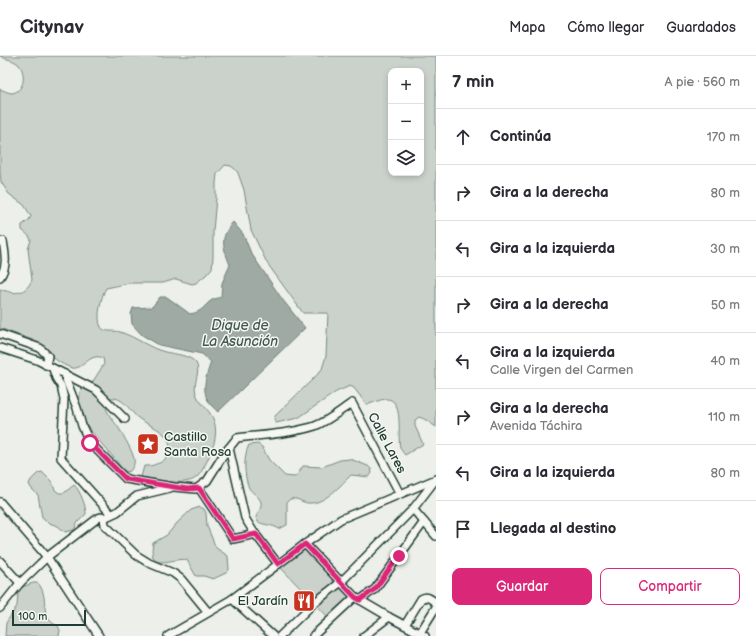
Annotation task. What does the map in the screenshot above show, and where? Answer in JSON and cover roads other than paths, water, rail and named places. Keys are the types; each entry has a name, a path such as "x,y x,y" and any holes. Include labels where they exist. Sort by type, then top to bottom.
{"street":[{"path":"0,277 5,264 2,241"},
{"path":"0,334 40,348 48,356 50,367 61,386 64,399 60,458 111,514"},
{"path":"0,348 37,360 96,390 124,419"},
{"path":"64,374 82,426 90,443 126,479 187,489 199,488 207,480 229,448"},
{"name":"Calle Lares","path":"229,448 237,438 298,430 315,426 352,403 400,494"},
{"path":"229,448 245,518 278,564"},
{"path":"168,636 232,599 341,519 436,478"},
{"path":"280,636 314,603 341,582 413,509 436,478"},
{"path":"0,608 20,583 47,557 98,518 104,518 117,512 137,496 174,487"},
{"path":"199,488 233,539 256,534"},
{"path":"0,502 47,557 99,636"},
{"path":"413,509 436,536"},
{"path":"104,518 105,525 136,555 149,563 173,573 181,580 208,612"},
{"path":"313,636 358,598 375,589 424,522"},
{"path":"305,544 358,598 421,635 436,607"},
{"path":"0,561 20,583"},
{"path":"404,625 421,599 424,597 428,598 436,603"},
{"path":"232,599 273,636"},
{"path":"364,636 389,617"}],"water":[{"name":"Dique de La Asunción","path":"233,222 243,234 251,253 282,299 305,328 218,412 208,400 205,388 206,376 211,362 202,354 159,345 142,335 132,324 131,314 133,308 152,307 160,297 167,297 190,314 198,312 212,300 221,297 222,283 230,265 224,248 224,238"}],"place":[{"name":"Castillo Santa Rosa","path":"148,444"},
{"name":"El Jardín","path":"304,601"}]}
